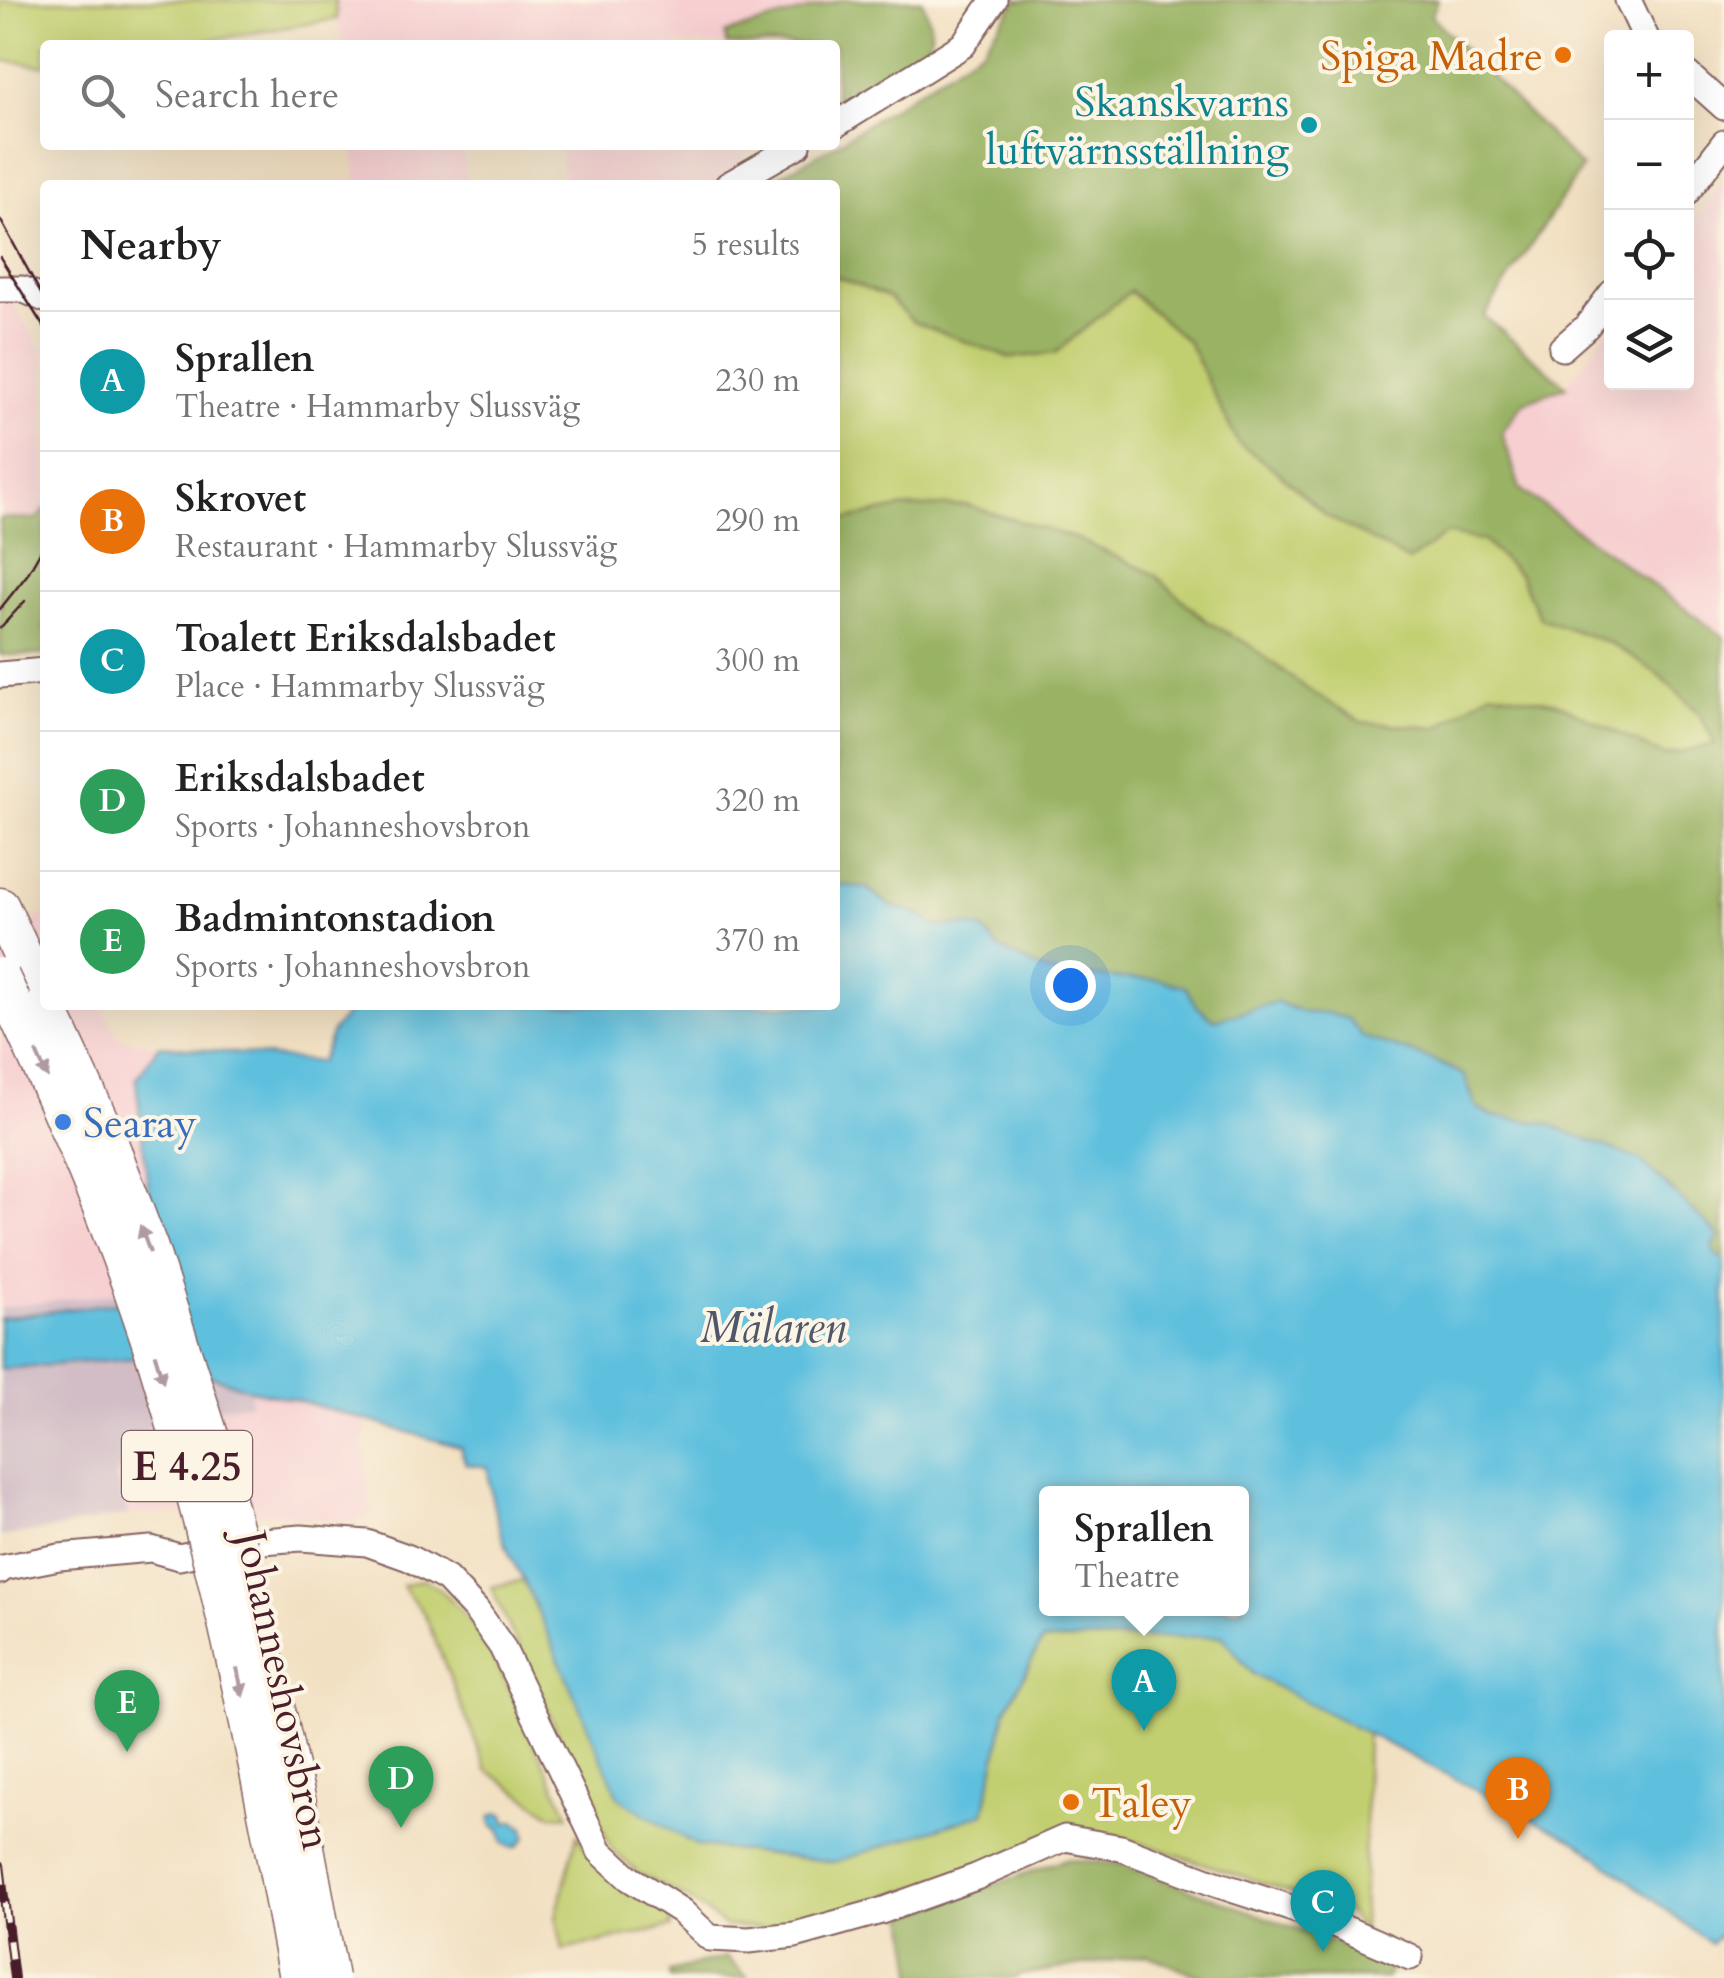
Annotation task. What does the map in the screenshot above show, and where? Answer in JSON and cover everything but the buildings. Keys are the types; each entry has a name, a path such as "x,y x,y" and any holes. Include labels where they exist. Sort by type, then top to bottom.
{"highway":[{"name":"Johanneshovsbron","path":"0,905 40,991"},
{"name":"Johanneshovsbron","path":"0,977 80,1154 173,1414 217,1576 266,1802 298,1978"},
{"name":"Johanneshovsbron","path":"49,1010 108,1138 212,1442 295,1794 328,1978"}],"street":[{"path":"840,122 962,45 994,0"},
{"path":"1628,0 1642,30"},
{"path":"1694,80 1724,107"},
{"path":"1694,182 1724,143"},
{"path":"737,180 789,150"},
{"path":"0,289 22,289 40,297"},
{"path":"1562,348 1606,300"},
{"path":"0,675 40,672"},
{"path":"0,905 40,957"},
{"path":"0,1572 2,1568 58,1557 151,1549 179,1557 250,1542 301,1538 368,1543 409,1558 447,1580 476,1610 502,1646 600,1851 630,1878 681,1911 710,1938 750,1940 795,1934 881,1911 976,1877 1065,1838 1121,1848 1318,1917 1410,1957"}],"shaded area":[{"path":"335,0 841,0 726,34 727,40 340,40"},
{"path":"354,150 463,150 467,180 356,180"},
{"path":"560,150 743,150 745,163 719,180 563,180"},
{"path":"1724,179 1724,637 1520,489 1502,432 1523,403 1566,386 1604,335 1604,390 1694,390 1694,219"},
{"path":"0,281 40,348 40,515 37,519 0,518"},
{"path":"40,916 40,1010 103,1010 121,1040 159,1045 136,1080 151,1212 133,1291 0,1308 0,937"},
{"path":"132,1291 176,1295 0,1318 0,1308"},
{"path":"198,1353 206,1374 251,1390 250,1404 158,1414 115,1477 128,1514 0,1537 0,1369"},
{"path":"251,1390 369,1420 363,1444 372,1514 351,1523 276,1514 128,1514 115,1477 158,1414 249,1404"}],"green space":[{"path":"0,0 335,0 337,19 210,40 40,40 40,65 0,60"},
{"path":"841,0 922,0 931,34 924,56 840,108 840,40 726,40 725,34"},
{"path":"1017,0 1438,0 1431,16 1582,168 1484,316 1566,386 1523,403 1502,432 1520,489 1724,637 1724,1259 1717,1256 1713,1246 1719,1235 1640,1160 1491,1116 1476,1107 1464,1075 1433,1060 1363,1037 1327,1013 1305,1013 1276,1002 1215,1020 1197,1007 1094,976 1044,971 997,947 984,930 965,925 937,927 916,913 891,906 865,887 840,885 840,521 900,508 966,505 1077,539 1154,574 1206,621 1246,643 1307,689 1362,722 1437,728 1491,691 1557,703 1665,756 1715,744 1699,713 1658,674 1612,644 1540,618 1520,576 1484,541 1447,533 1409,561 1325,515 1277,471 1238,443 1188,342 1130,291 1055,353 1010,358 913,322 888,297 840,278 840,180 772,180 826,150 840,150 840,142 982,49"},
{"path":"840,278 888,297 913,322 1010,358 1055,353 1129,291 1188,342 1238,443 1277,471 1447,533 1484,541 1520,576 1540,618 1612,644 1658,674 1700,713 1715,744 1665,756 1557,703 1491,691 1438,728 1362,722 1307,689 1246,643 1206,621 1154,574 1077,539 966,505 900,508 840,521"},
{"path":"40,515 40,655 0,655 0,518 37,519"},
{"path":"424,1579 457,1606 483,1640 569,1816 552,1815 487,1770 425,1615 402,1586"},
{"path":"524,1580 620,1798 984,1813 1006,1709 1042,1641 1222,1636 1254,1675 1367,1733 1363,1931 1347,1911 1150,1846 1072,1826 979,1868 882,1898 766,1928 725,1926 688,1899 638,1873 612,1850 491,1587"},
{"path":"577,1835 597,1864 669,1913 671,1927 563,1950 556,1916"},
{"path":"1066,1859 1121,1864 1393,1964 1387,1978 1206,1978 1147,1955 1016,1978 915,1978 906,1916"},
{"path":"726,1957 748,1978 670,1978 669,1972"}],"water":[{"name":"Mälaren","path":"840,885 865,887 891,906 916,913 937,927 965,925 984,930 997,947 1044,971 1160,980 1186,987 1197,1007 1215,1020 1276,1002 1305,1013 1327,1013 1348,1019 1363,1037 1433,1060 1464,1075 1476,1107 1491,1116 1548,1124 1640,1160 1719,1236 1713,1246 1717,1256 1724,1259 1724,1941 1717,1936 1711,1944 1581,1844 1254,1675 1222,1636 1042,1641 1006,1710 984,1813 835,1862 697,1846 619,1798 504,1541 488,1467 466,1464 460,1447 206,1374 197,1353 0,1369 0,1318 176,1295 151,1212 136,1080 159,1045 320,1062 332,1032 350,1010 840,1010"},
{"path":"504,1815 506,1823 514,1821 524,1828 526,1837 517,1847 503,1842 500,1829 493,1826 490,1817"}],"tram line":[{"path":"0,219 40,292"},
{"path":"0,257 40,321"},
{"path":"0,609 40,552"},
{"path":"0,628 25,601"}],"railway":[{"path":"0,1865 14,1978"}],"place":[{"name":"Spiga Madre","path":"1563,55"},
{"name":"Skanskvarns luftvärnsställning","path":"1309,125"},
{"name":"Searay","path":"63,1122"},
{"name":"Sprallen","path":"1144,1731"},
{"name":"Badmintonstadion","path":"127,1752"},
{"name":"Taley","path":"1071,1802"},
{"name":"Eriksdalsbadet","path":"401,1828"},
{"name":"Skrovet","path":"1518,1839"},
{"name":"Toalett Eriksdalsbadet","path":"1323,1952"}]}
